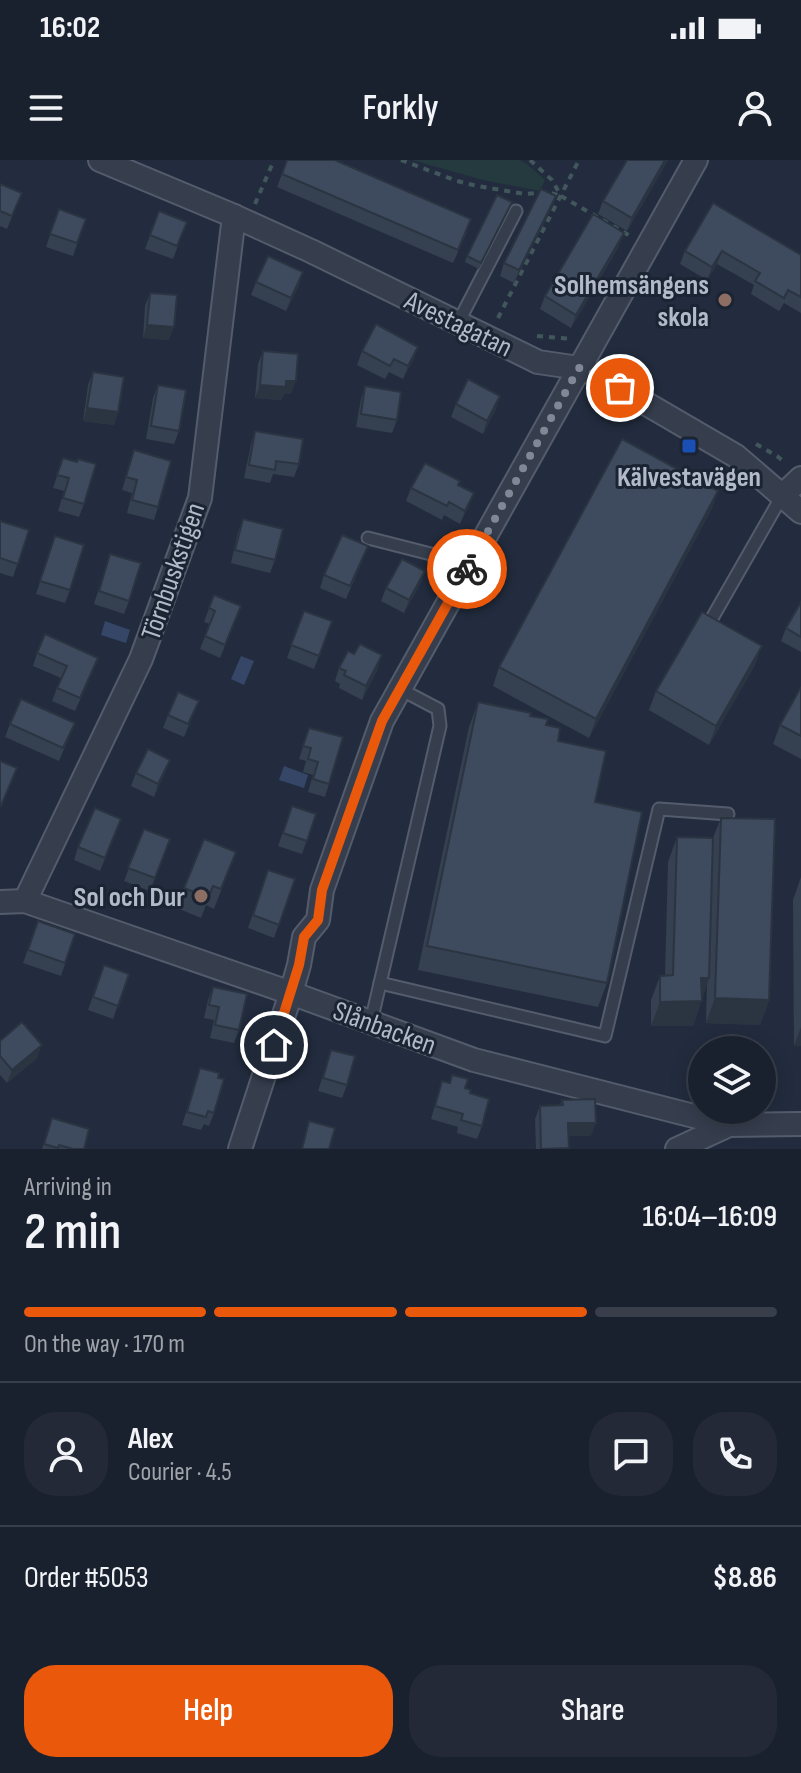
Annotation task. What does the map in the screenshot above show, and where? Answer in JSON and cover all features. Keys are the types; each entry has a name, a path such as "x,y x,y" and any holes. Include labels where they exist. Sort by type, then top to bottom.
{"street":[{"path":"240,1149 291,993 304,937 318,920 322,890 382,721 696,160"},
{"name":"Avestagatan","path":"115,163 244,211 362,275 538,362 579,368 597,375 736,456 801,512"},
{"name":"Törnbuskstigen","path":"25,901 141,659 200,498 244,211"},
{"path":"782,496 801,478"},
{"name":"Slånbacken","path":"0,902 25,901 474,1060 729,1125"},
{"path":"677,1149 729,1125 801,1124"}],"lane":[{"path":"458,323 516,211"},
{"path":"707,627 782,496"},
{"path":"368,538 470,564"},
{"path":"371,1022 440,726 438,709 400,689"},
{"path":"380,983 605,1036 659,809 728,814"}],"path":[{"path":"244,211 274,160"},
{"path":"401,160 477,186 525,194 548,192 561,196 648,245"},
{"path":"530,160 552,180 561,196"},
{"path":"498,318 579,160"}],"green space":[{"path":"412,160 520,160 545,180 540,191 483,180"}],"water":[{"path":"105,621 130,630 126,643 101,635"},
{"path":"241,656 254,661 244,685 231,679"},
{"path":"284,766 308,775 304,788 279,780"}],"building":[{"path":"287,160 335,160 471,219 458,250 282,174"},
{"path":"627,160 665,160 632,218 603,201"},
{"path":"0,184 22,193 12,216 0,211"},
{"path":"541,189 556,196 519,270 504,263"},
{"path":"497,195 512,202 481,263 467,256"},
{"path":"713,203 801,255 801,297 788,290 784,298 755,281 760,273 722,251 712,267 685,251"},
{"path":"59,209 86,219 77,243 50,234"},
{"path":"159,211 187,222 177,246 150,235"},
{"path":"593,214 624,233 576,315 545,296"},
{"path":"268,256 303,272 291,298 256,282"},
{"path":"150,293 177,295 174,327 147,325"},
{"path":"376,324 418,347 408,366 394,359 390,366 362,351"},
{"path":"263,351 298,354 296,381 286,381 286,387 260,385"},
{"path":"93,372 124,377 118,412 87,408"},
{"path":"468,379 500,396 487,421 456,404"},
{"path":"158,385 186,390 179,431 151,426"},
{"path":"365,386 401,392 397,420 361,414"},
{"path":"255,431 303,439 299,464 276,461 275,470 249,465"},
{"path":"622,439 718,491 596,719 499,667"},
{"path":"134,450 171,461 158,507 132,500 137,480 126,477"},
{"path":"63,458 96,464 84,504 63,498 69,478 57,475"},
{"path":"425,463 460,481 458,485 474,493 465,511 449,502 447,506 411,488"},
{"path":"243,519 283,529 275,560 235,550"},
{"path":"0,521 29,530 18,564 0,558"},
{"path":"342,535 368,546 350,586 324,575"},
{"path":"55,536 84,545 70,590 40,581"},
{"path":"110,554 141,563 129,601 99,591"},
{"path":"402,559 425,571 409,600 386,588"},
{"path":"214,595 241,606 225,645 205,636 215,611 209,608"},
{"path":"801,602 801,637 786,628"},
{"path":"304,611 332,621 319,656 291,645"},
{"path":"702,612 762,646 716,726 656,691"},
{"path":"45,634 98,658 80,698 57,688 67,666 37,653"},
{"path":"360,644 382,655 366,686 344,675 346,671 339,668 348,651 354,654"},
{"path":"801,687 801,736 780,725"},
{"path":"178,692 199,701 188,724 168,715"},
{"path":"21,699 75,723 63,748 10,724"},
{"path":"478,702 548,719 546,725 560,728 558,741 606,751 595,802 642,812 607,983 427,946"},
{"path":"309,728 343,737 329,784 313,779 318,762 308,759 311,748 303,746"},
{"path":"148,749 170,760 158,784 136,773"},
{"path":"0,761 17,768 1,806 0,805"},
{"path":"292,806 316,814 307,841 283,833"},
{"path":"95,808 121,819 105,858 78,847"},
{"path":"721,818 775,819 769,1000 715,998"},
{"path":"144,829 170,839 155,878 128,868"},
{"path":"677,837 713,838 709,978 701,978 702,1001 660,1002 660,976 673,975"},
{"path":"204,839 236,852 221,889 213,886 208,898 184,888"},
{"path":"268,870 295,879 279,925 253,915"},
{"path":"38,921 75,934 65,963 28,950"},
{"path":"104,965 129,974 118,1006 93,997"},
{"path":"213,987 247,994 239,1030 215,1025 219,1007 209,1005"},
{"path":"22,1022 42,1045 12,1070 0,1056 0,1041"},
{"path":"331,1050 355,1056 347,1085 323,1078"},
{"path":"200,1068 219,1073 218,1078 224,1079 214,1113 208,1111 206,1117 187,1112"},
{"path":"452,1075 468,1079 465,1088 471,1090 470,1093 489,1099 482,1126 461,1120 463,1114 435,1106 442,1081 450,1083"},
{"path":"595,1099 596,1123 568,1123 569,1148 541,1149 540,1106 563,1105 562,1100"},
{"path":"52,1118 89,1129 84,1149 44,1144"},
{"path":"309,1121 335,1128 329,1149 302,1149"}],"way so far":[{"path":"467,569 579,368 620,388"}],"place":[{"name":"Solhemsängens skola","path":"725,300"},
{"name":"Kälvestavägen","path":"689,446"},
{"name":"Sol och Dur","path":"201,896"}],"route":[{"path":"274,1045 299,965 304,937 318,920 322,890 382,721 467,569"}]}
